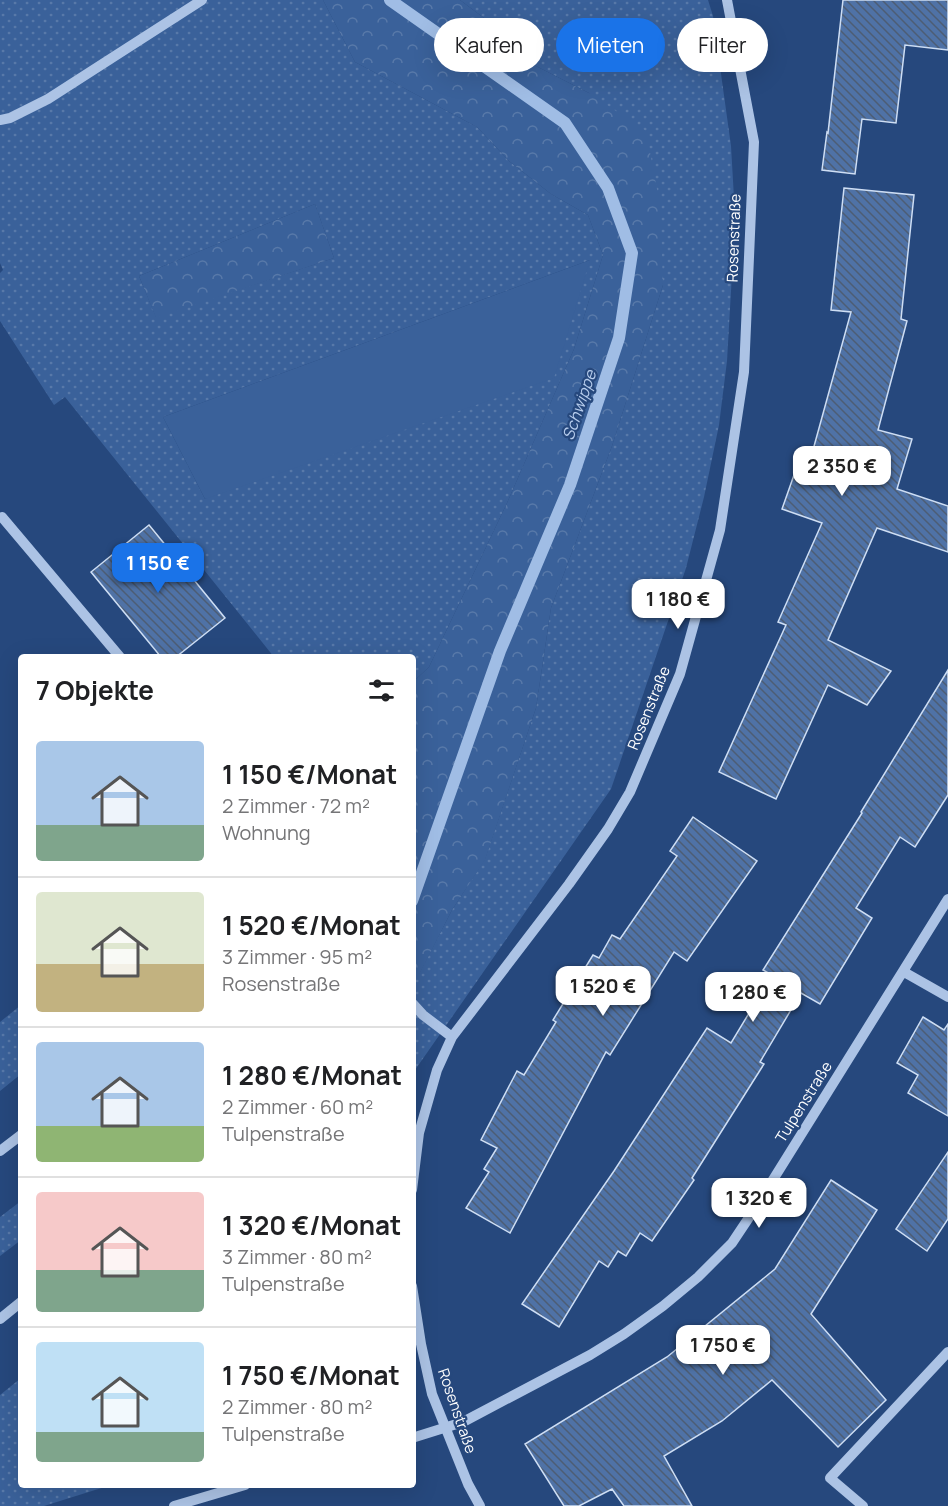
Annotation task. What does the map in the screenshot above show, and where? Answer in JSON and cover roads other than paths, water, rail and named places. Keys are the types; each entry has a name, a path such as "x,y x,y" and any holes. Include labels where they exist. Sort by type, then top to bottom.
{"street":[{"path":"0,120 10,118 48,99 202,0"},
{"name":"Rosenstraße","path":"416,1157 419,1133 436,1070 452,1037 569,884 608,829 630,792 680,674 720,530 744,372 754,142 727,0"},
{"path":"2,517 117,654"},
{"name":"Tulpenstraße","path":"416,1437 463,1422 590,1355 663,1306 698,1277 732,1243 948,899"},
{"path":"904,972 948,997"},
{"path":"416,1007 452,1037"},
{"path":"0,1151 18,1137"},
{"path":"0,1319 18,1304"},
{"name":"Rosenstraße","path":"416,1312 432,1394 468,1484 480,1506"},
{"path":"863,1506 830,1478 948,1352"},
{"path":"174,1506 235,1488"}],"waterway":[{"name":"Schwippe","path":"390,0 565,123 608,188 632,253 619,338 570,485 500,651 416,890"}]}
